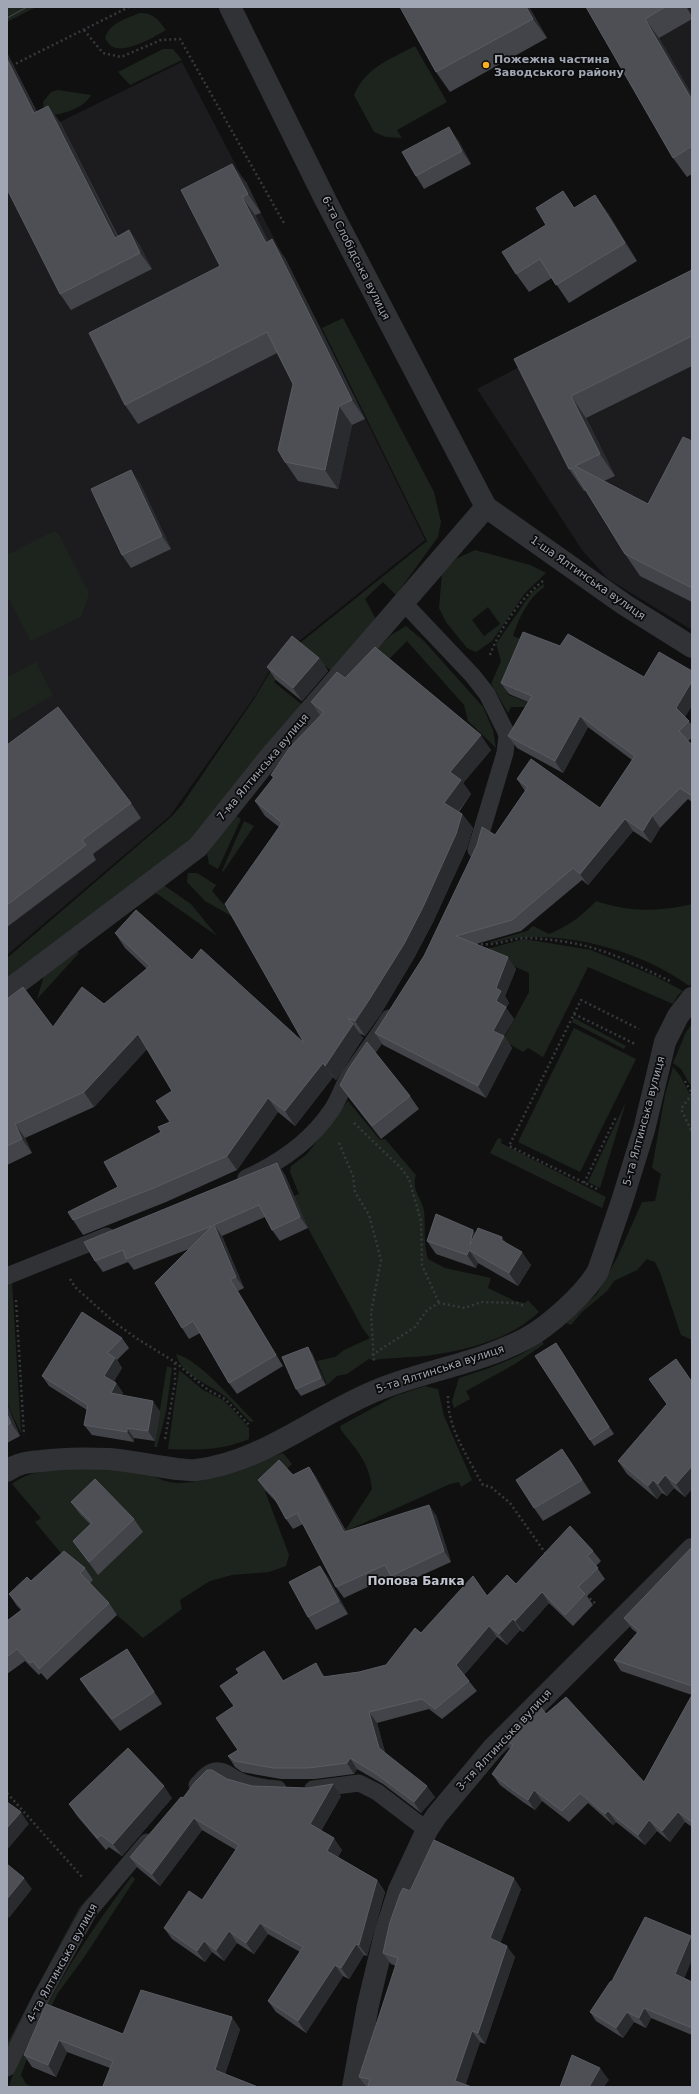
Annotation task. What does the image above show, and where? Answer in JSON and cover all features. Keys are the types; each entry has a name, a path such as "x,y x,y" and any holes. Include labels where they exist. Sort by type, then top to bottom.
{"street":[{"name":"6-та Слобідська вулиця","path":"230,7 326,201 486,507"},
{"name":"7-ма Ялтинська вулиця","path":"7,992 198,848 269,758 486,507"},
{"name":"1-ша Ялтинська вулиця","path":"486,507 625,605 692,647"},
{"name":"5-та Ялтинська вулиця","path":"7,1471 20,1464 59,1459 109,1459 195,1471 233,1461 265,1448 312,1424 348,1402 380,1388 482,1357 525,1339 543,1327 592,1281 598,1271 644,1130 660,1057 672,1025 692,998"},
{"name":"3-тя Ялтинська вулиця","path":"352,2087 368,2005 386,1930 399,1890 426,1830 478,1765 616,1624 692,1549"}],"lane":[{"path":"403,602 473,676 487,694 507,736 505,753 470,866"},
{"path":"231,1184 267,1168 301,1146 323,1122 334,1106 349,1076 396,1007"},
{"path":"10,1275 120,1230"},
{"path":"186,1798 208,1775 216,1771 223,1771 238,1781 261,1787 280,1789 316,1789 360,1782 377,1792 426,1830"},
{"name":"4-та Ялтинська вулиця","path":"7,2068 50,1982 89,1911 160,1827"}],"path":[{"path":"7,68 129,7"},
{"path":"84,30 103,53 121,57 161,40 180,39 285,225"},
{"path":"473,676 487,663 496,640 528,592 545,579"},
{"path":"475,943 491,945 516,938 529,938 582,945 613,955 673,982"},
{"path":"622,1201 509,1146 581,1000 642,1031"},
{"path":"574,1014 660,1057"},
{"path":"692,1094 681,1109 692,1132"},
{"path":"334,1106 381,1147 407,1176 421,1221 422,1265 438,1303"},
{"path":"584,1183 617,1115"},
{"path":"323,1122 329,1126 341,1147 353,1176 355,1192 369,1215 381,1260 371,1313 373,1334 372,1355 380,1388"},
{"path":"692,1192 692,1198"},
{"path":"59,1254 75,1287 114,1322 136,1338 175,1362 200,1384 225,1399 255,1432 265,1448"},
{"path":"10,1275 24,1434 31,1462"},
{"path":"372,1355 415,1327 427,1310 438,1303 465,1308 481,1302 517,1303 524,1306 543,1327"},
{"path":"160,1467 175,1382 175,1362"},
{"path":"452,1424 480,1480 483,1484 491,1487 510,1503 549,1558"},
{"path":"582,1592 616,1624"},
{"path":"7,1794 101,1896"}],"shaded area":[{"path":"7,7 36,7 7,22"},
{"path":"641,7 692,7 692,95 659,38"},
{"path":"140,13 152,15 166,30 148,40 126,48 113,47 110,45 105,38 110,29 119,22"},
{"path":"415,46 447,102 397,130 402,138 386,137 374,132 354,95 359,85 379,65"},
{"path":"163,49 173,49 182,60 130,85 118,72"},
{"path":"182,62 322,330 425,540 288,650 271,668 255,696 170,816 7,955 7,148"},
{"path":"58,90 91,95 88,100 73,110 51,115 44,110 43,102 51,92"},
{"path":"692,277 692,630 608,579 582,550 477,389"},
{"path":"343,318 434,492 441,522 438,537 396,595 383,582 365,599 376,619 333,672 300,648 274,682 305,707 186,849 7,985 7,958 171,817 181,806 254,699 272,669 295,647 427,541 322,328"},
{"path":"52,532 56,532 59,535 88,591 88,597 81,617 31,641 7,596 7,555"},
{"path":"475,550 530,565 546,573 525,593 492,641 476,652 467,648 446,622 439,608 442,573 456,559","holes":["488,607 500,624 484,636 472,620"]},
{"path":"544,584 544,587 533,597 525,609 513,636 530,643 507,694 529,703 528,707 511,707 508,713 491,684 501,661 496,644 532,592"},
{"path":"406,626 424,641 483,707 493,730 496,748 468,721 464,705 407,641 379,669 367,660 391,635"},
{"path":"36,662 53,695 7,722 7,677"},
{"path":"233,814 241,819 218,869 209,864 207,853"},
{"path":"244,821 254,826 223,872 222,871"},
{"path":"188,873 197,873 216,885 212,891 235,918 205,901 187,882"},
{"path":"162,884 191,904 217,936 156,893 90,941"},
{"path":"596,901 607,905 644,910 680,907 692,904 692,983 689,986 669,973 646,962 595,944 568,939 542,937 516,938 493,943 489,942 527,931 533,926 549,934 574,920"},
{"path":"524,939 591,950 655,976 683,991 678,995 673,1004 588,967 543,1057 528,1048 523,1052 503,1040 529,992 529,973 504,962 487,949"},
{"path":"73,948 79,953 37,999 43,979 43,971"},
{"path":"574,1018 626,1046 624,1049 572,1022"},
{"path":"692,1024 692,1088 681,1069 673,1063 686,1032"},
{"path":"574,1028 636,1059 580,1172 518,1142"},
{"path":"673,1067 681,1077 692,1099 692,1340 681,1335 660,1272 655,1262 647,1259 637,1270 614,1281 607,1291 582,1312 571,1325 566,1323 597,1294 618,1256 642,1202 655,1201 661,1174 652,1168 665,1095"},
{"path":"348,1101 380,1140 385,1139 416,1175 415,1186 424,1211 428,1259 445,1268 491,1278 488,1288 515,1301 525,1303 528,1300 539,1312 516,1329 503,1336 475,1346 446,1353 418,1357 374,1360 369,1359 347,1374 337,1376 327,1385 317,1361 335,1357 344,1350 370,1338 363,1329 308,1228 294,1196 299,1194 290,1172 291,1166 307,1154"},
{"path":"626,1102 600,1188 588,1182"},
{"path":"498,1138 502,1139 501,1143 606,1197 602,1208 490,1153"},
{"path":"12,1281 21,1433 7,1404 7,1282"},
{"path":"542,1341 544,1344 515,1364 466,1391 470,1399 454,1408 452,1401 459,1378 513,1358"},
{"path":"176,1354 196,1364 254,1421 250,1422 220,1392 197,1379 184,1369"},
{"path":"167,1366 172,1368 166,1412 157,1447 154,1447"},
{"path":"179,1370 203,1390 223,1400 249,1428 249,1439 219,1448 168,1449"},
{"path":"425,1386 438,1389 444,1416 472,1480 461,1487 459,1482 450,1484 344,1532 372,1489 365,1464 341,1430 340,1426 395,1396"},
{"path":"283,1453 292,1464 265,1491 289,1555 286,1566 269,1572 232,1575 210,1581 180,1600 182,1609 143,1638 117,1615 70,1564 35,1522 41,1518 12,1484 24,1477 40,1472 78,1468 135,1472 170,1482 189,1482 230,1472"},
{"path":"132,1876 135,1879 85,1956 58,1993 35,2037 21,2075 26,2084 34,2087 9,2087 18,2061 53,1994 90,1934"},
{"path":"91,1894 7,2051 7,2044 79,1908"}],"building":[{"name":"Пожежна частина Заводського району","path":"400,7 526,7 533,19 436,72"},
{"path":"586,7 665,7 645,19 692,100 692,146 673,158"},
{"path":"7,59 34,113 48,106 115,238 129,230 140,253 60,294 7,189"},
{"path":"449,127 462,151 416,176 402,152"},
{"path":"232,164 248,194 242,197 266,243 272,239 352,400 339,406 325,470 285,462 278,450 293,384 267,332 125,405 89,333 220,266 181,190"},
{"path":"563,191 574,208 595,195 625,243 556,285 540,259 516,274 502,252 546,225 536,208"},
{"path":"692,270 692,336 571,396 600,454 575,466 648,504 683,437 692,441 692,588 625,554 572,468 569,469 514,359"},
{"path":"131,470 162,536 122,555 91,489"},
{"path":"523,632 560,646 568,634 644,677 659,652 692,671 692,681 676,708 689,721 679,731 692,745 692,796 680,788 652,816 643,831 625,819 580,874 573,868 512,920 456,936 508,957 496,988 501,991 496,1001 506,1007 493,1031 504,1036 478,1086 375,1033 424,956 477,845 482,827 495,835 528,787 517,779 531,759 600,808 635,756 580,716 555,761 508,736 532,696 501,683"},
{"path":"292,636 319,658 293,688 267,667"},
{"path":"375,647 481,735 450,772 461,780 444,803 462,814 456,834 423,907 404,944 355,1021 348,1018 353,1024 325,1066 323,1063 285,1111 268,1098 227,1156 156,1187 73,1220 68,1212 118,1187 104,1162 161,1132 158,1127 170,1122 156,1101 172,1091 138,1034 84,1092 15,1124 22,1139 7,1146 7,999 23,987 53,1027 82,987 104,1004 150,966 115,933 136,910 192,960 201,949 304,1043 225,904 282,823 255,801 274,777 271,775 290,747 324,712 311,702 337,672 345,678"},
{"path":"58,707 131,803 82,840 86,845 7,905 7,745"},
{"path":"367,1042 410,1096 372,1126 340,1085 349,1068"},
{"path":"277,1163 300,1217 272,1230 259,1205 214,1225 236,1277 230,1279 276,1355 229,1383 193,1321 182,1328 155,1283 212,1226 126,1259 123,1250 95,1261 84,1242"},
{"path":"436,1214 473,1230 470,1245 478,1228 502,1237 501,1240 522,1252 509,1273 469,1250 467,1255 427,1241"},
{"path":"82,1312 122,1338 107,1353 115,1358 104,1376 116,1383 111,1393 153,1401 148,1431 127,1428 127,1432 84,1425 88,1405 42,1376"},
{"path":"556,1343 609,1427 590,1440 535,1356"},
{"path":"308,1347 321,1378 296,1389 282,1357"},
{"path":"676,1359 692,1382 692,1466 676,1484 665,1475 658,1484 653,1480 648,1486 618,1461 667,1404 649,1379"},
{"path":"7,1414 11,1423 7,1425"},
{"path":"562,1449 582,1480 534,1508 516,1480"},
{"path":"279,1460 293,1475 309,1467 344,1532 429,1505 444,1551 391,1576 385,1565 336,1587 297,1513 286,1519 274,1497 258,1480"},
{"path":"95,1479 134,1519 89,1562 73,1541 92,1523 71,1502"},
{"path":"570,1526 593,1551 587,1556 598,1568 578,1587 585,1594 565,1615 542,1592 515,1621 513,1619 499,1634 489,1626 456,1665 469,1681 435,1709 422,1699 369,1712 379,1748 427,1786 414,1802 375,1773 350,1758 347,1763 308,1768 273,1768 235,1761 228,1756 238,1750 216,1718 234,1706 220,1686 239,1673 236,1669 264,1651 283,1681 316,1663 323,1677 359,1672 386,1665 415,1628 421,1633 473,1576 487,1596 507,1575 516,1584"},
{"path":"692,1547 692,1686 614,1660 639,1631 624,1618"},
{"path":"64,1551 85,1568 80,1573 109,1603 39,1669 33,1661 30,1663 17,1649 7,1657 7,1621 23,1609 9,1594 27,1577 31,1581"},
{"path":"320,1566 339,1601 308,1617 289,1582"},
{"path":"127,1649 154,1692 112,1719 80,1679"},
{"path":"692,1695 692,1822 678,1812 662,1831 649,1820 638,1835 608,1811 605,1814 580,1793 562,1811 534,1790 528,1800 492,1774 513,1745 503,1738 539,1705 546,1714 566,1697 644,1782"},
{"path":"128,1748 164,1786 113,1844 101,1835 97,1838 69,1804"},
{"path":"207,1770 212,1770 227,1779 252,1786 308,1788 333,1784 310,1824 334,1838 327,1851 377,1880 359,1945 356,1944 341,1968 335,1965 298,2021 268,2001 303,1947 260,1923 246,1943 229,1931 216,1950 204,1941 197,1951 164,1928 189,1891 202,1900 239,1845 194,1818 152,1874 130,1857 181,1797 183,1798 195,1782"},
{"path":"7,1802 21,1812 7,1828"},
{"path":"434,1840 514,1878 490,1938 507,1946 478,2033 472,2031 455,2081 472,2087 368,2087 370,2079 359,2077 398,1958 383,1953 390,1922 403,1888 410,1891"},
{"path":"7,1864 24,1878 7,1899"},
{"path":"645,1917 691,1936 675,1974 692,1982 692,2028 644,2008 639,2018 627,2012 616,2028 590,2012 612,1981"},
{"path":"141,1990 232,2017 215,2070 258,2087 106,2087 103,2086 113,2061 59,2040 48,2065 24,2055 46,2004 123,2034"},
{"path":"572,2055 600,2068 589,2087 560,2087"}],"tram line":[{"path":"7,18 27,7"}],"place":[{"name":"Пожежна частина Заводського району","path":"486,65"}],"district":[{"name":"Попова Балка","path":"416,1581"}]}
